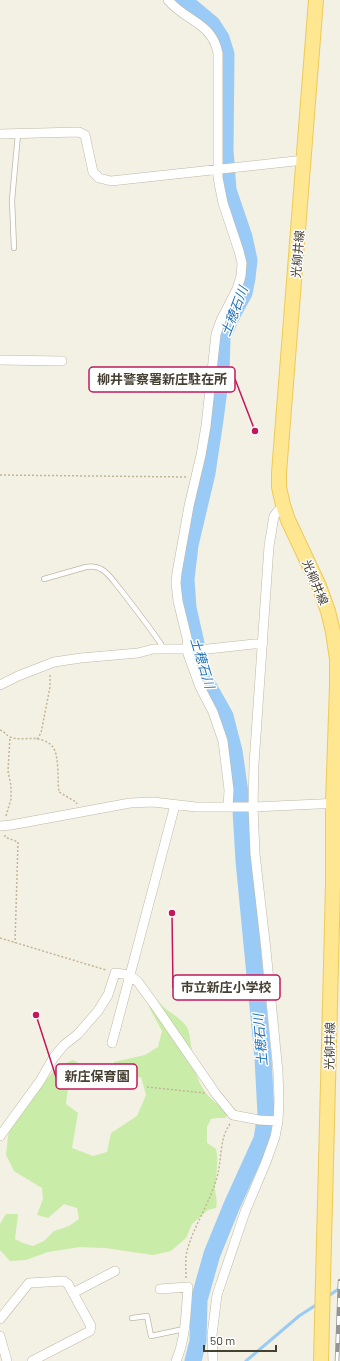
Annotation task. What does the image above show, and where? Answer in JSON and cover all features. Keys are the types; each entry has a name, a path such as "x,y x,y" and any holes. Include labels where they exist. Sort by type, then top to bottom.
{"main road":[{"name":"光柳井線","path":"316,0 280,447 279,487 288,520 320,586 333,632 337,659 337,803 333,884 321,1361"}],"street":[{"path":"168,0 211,34 216,42 218,53 219,170 223,203 240,251 242,263 241,276 237,289 221,320 216,334 206,426 189,506 176,583 178,601 187,638 189,650 188,654 200,687 213,712 223,741 232,807"},
{"path":"0,134 79,132 85,135 93,172 99,178 111,180 304,160"},
{"path":"0,360 62,361"},
{"path":"213,1361 212,1335 217,1295 226,1264 245,1212 275,1137 278,1121 278,1072 251,807 269,546 274,516 283,505"},
{"path":"0,685 50,663 81,658 138,653 153,649 208,649 263,643"},
{"path":"2,825 130,802 153,802 196,807 251,807 337,803"},
{"path":"112,1043 175,805"},
{"path":"0,1136 40,1081 54,1057 64,1045 78,1034 98,1011 108,995 116,973 130,975 138,982 216,1094 233,1115 258,1120 278,1121"},
{"path":"73,1293 115,1271"},
{"path":"0,1320 29,1283 64,1281 68,1284 91,1326 90,1331 32,1361"},
{"path":"160,1289 188,1287 184,1329 179,1354 176,1361"},
{"path":"0,1336 7,1361"}],"lane":[{"path":"14,248 12,200 18,134"},
{"path":"44,579 86,567 92,566 100,568 114,581 143,618 161,644 162,649"},
{"path":"132,1318 147,1316 151,1336 184,1329"}],"path":[{"path":"0,474 196,478"},
{"path":"37,739 41,733 50,687 50,663"},
{"path":"0,730 5,732 10,737 25,740 37,739 49,743 54,747 57,760 57,783 59,792 76,802 79,812"},
{"path":"10,737 8,771 11,786 11,799 2,825 6,837 18,842 15,943"},
{"path":"0,938 116,973"},
{"path":"147,1087 203,1093"},
{"path":"188,1287 186,1278 186,1253 212,1195 218,1176 225,1131 230,1125 233,1115"}],"green space":[{"path":"151,996 184,1023 188,1029 196,1072 202,1087 212,1100 228,1111 226,1118 211,1119 207,1127 207,1143 216,1149 217,1154 215,1187 217,1202 216,1208 208,1210 192,1224 186,1238 171,1251 153,1255 105,1248 80,1247 48,1252 26,1260 10,1261 0,1250 0,1224 6,1214 18,1214 15,1239 33,1246 44,1241 54,1231 69,1226 79,1219 77,1208 64,1204 48,1218 37,1215 43,1199 42,1188 14,1171 6,1155 10,1129 29,1101 57,1067 73,1060 91,1070 91,1080 77,1083 68,1088 66,1104 78,1113 72,1148 93,1156 107,1152 111,1133 137,1116 146,1095 141,1077 128,1079 113,1074 114,1062 145,1055 158,1047 162,1031 149,1007"}],"waterway":[{"name":"土穂石川","path":"183,0 212,24 221,38 226,54 225,150 228,190 244,237 249,260 244,293 222,337 221,374 215,420 207,473 190,545 186,579 188,608 200,661 207,684 225,716 234,751 240,793 244,861 263,1058 266,1114 262,1139 212,1254 199,1300 198,1341 193,1361"},
{"path":"327,1297 340,1288"},
{"path":"246,1361 299,1316 319,1303"}],"railway":[{"path":"337,1361 340,1281"}],"place":[{"name":"柳井警察署新庄駐在所","path":"255,431"},
{"name":"市立新庄小学校","path":"172,913"},
{"name":"新庄保育園","path":"36,1015"}]}
